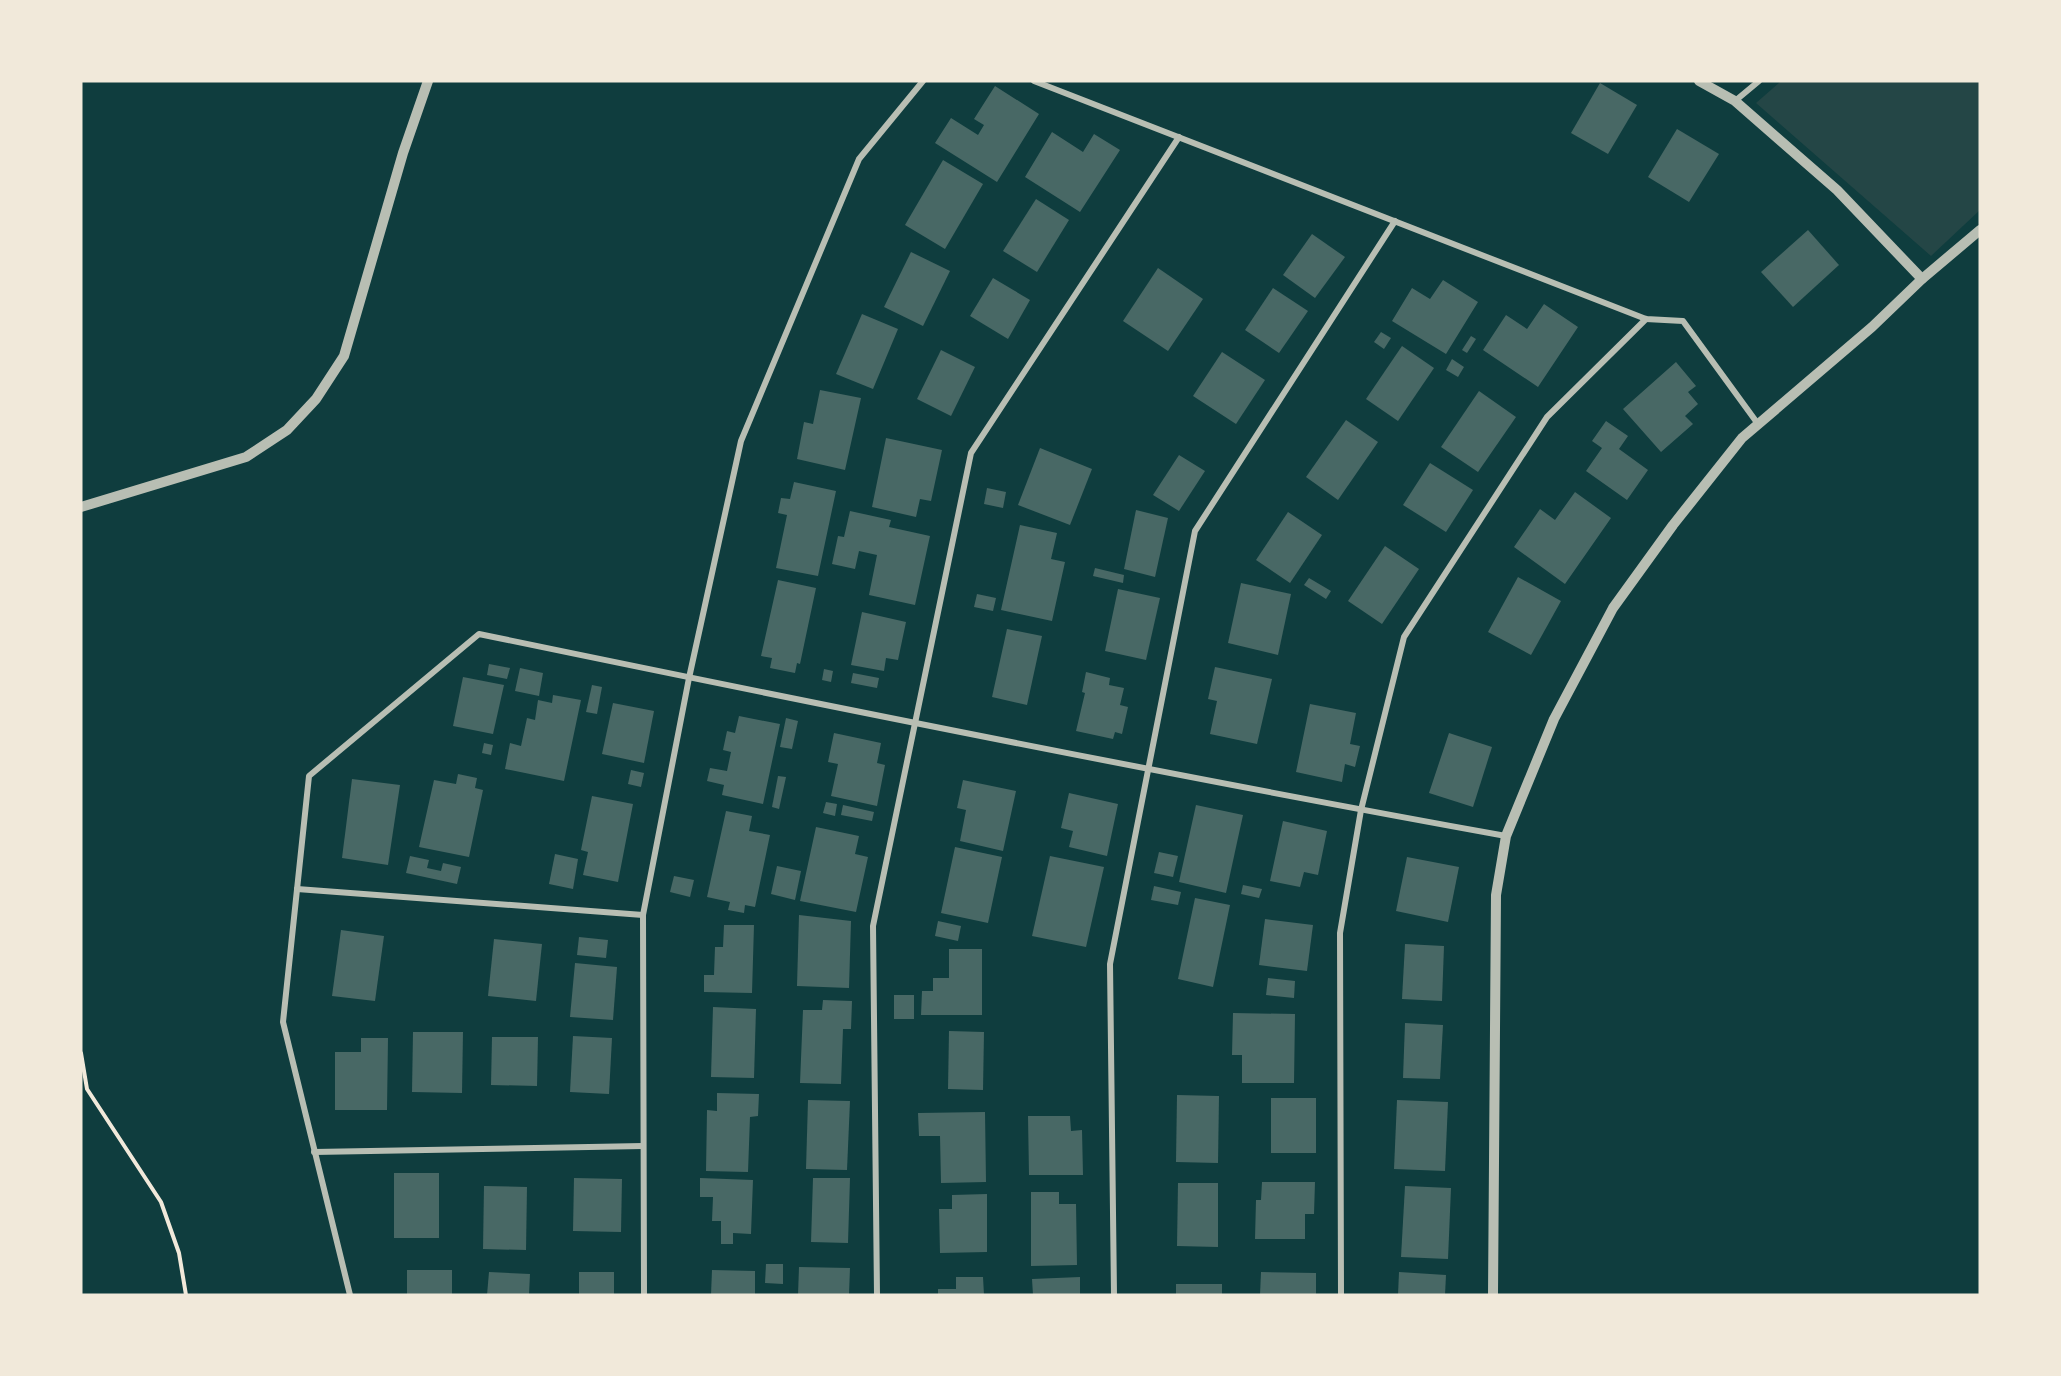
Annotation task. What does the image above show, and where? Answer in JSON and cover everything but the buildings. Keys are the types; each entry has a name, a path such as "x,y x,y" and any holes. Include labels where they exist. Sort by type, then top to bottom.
{"street":[{"path":"81,507 246,457 287,430 316,399 344,356 403,153 428,81"},
{"path":"644,1295 644,915 689,678 741,441 859,159 923,81"},
{"path":"1034,81 1646,319 1683,321 1758,424"},
{"path":"1699,81 1736,101 1837,190 1922,279"},
{"path":"1736,101 1759,81"},
{"path":"876,1295 873,926 971,453 1179,137"},
{"path":"1114,1295 1110,964 1196,531 1395,221"},
{"path":"1492,1295 1496,895 1506,836 1554,719 1613,608 1742,438 1872,327 1922,279 1980,230"},
{"path":"1341,1295 1340,933 1361,810 1404,637 1547,417 1646,319"},
{"path":"350,1295 283,1022 309,776 479,634 916,723 1506,836"},
{"path":"297,889 644,915"},
{"path":"314,1152 643,1146"}],"path":[{"path":"81,1053 87,1089 161,1202 179,1253 186,1295"}],"shaded area":[{"path":"1781,81 1980,81 1980,210 1931,256 1756,103"}]}
